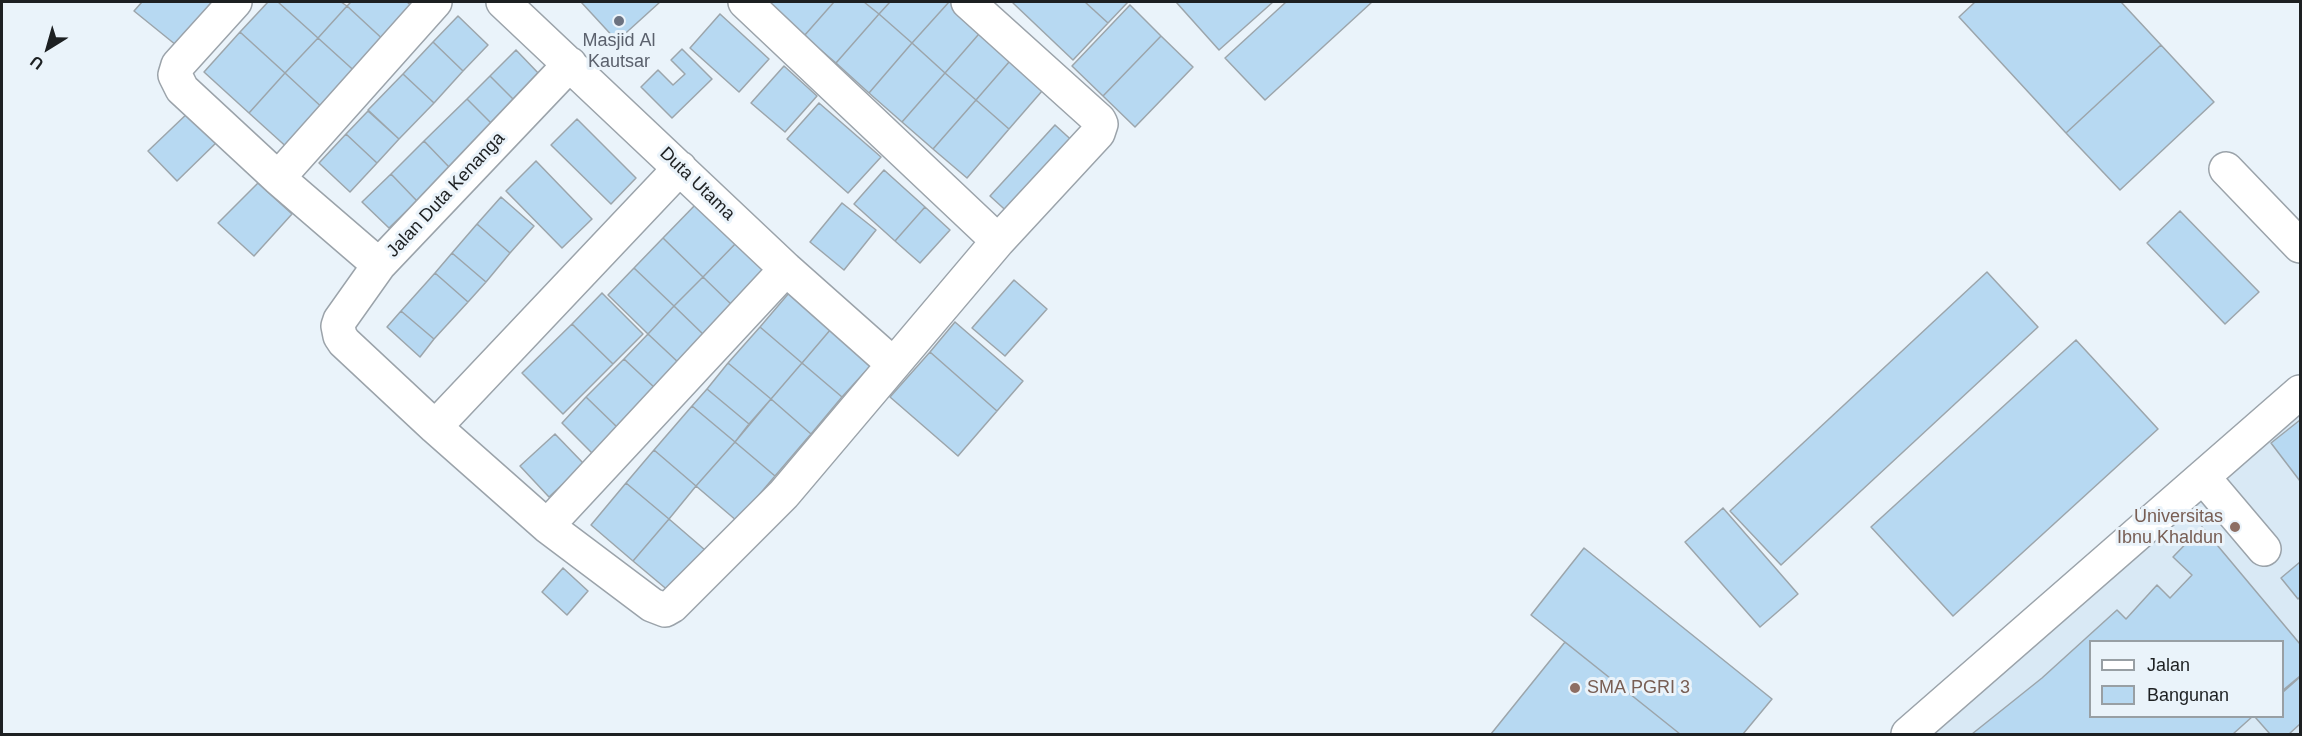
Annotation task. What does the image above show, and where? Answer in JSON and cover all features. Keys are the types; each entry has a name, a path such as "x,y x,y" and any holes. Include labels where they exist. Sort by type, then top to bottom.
{"street":[{"path":"235,2 178,65 175,75 182,89 380,265"},
{"path":"279,177 435,2"},
{"name":"Duta Utama","path":"503,2 786,269 893,364"},
{"path":"745,2 998,241"},
{"path":"680,168 435,427 547,526 652,605 664,610 672,606 784,494 998,241 1098,133 1101,124 968,2"},
{"name":"Jalan Duta Kenanga","path":"435,427 340,336 338,326 340,320 380,265 570,64"},
{"path":"2226,169 2301,246"},
{"path":"547,526 786,269"},
{"path":"1908,735 2301,392"},
{"path":"2203,477 2264,549"}],"shaded area":[{"name":"Universitas Ibnu Khaldun","path":"2300,413 2300,734 1930,734"}],"building":[{"path":"142,2 212,2 176,45 134,11"},
{"path":"268,2 278,2 318,38 285,73 240,32"},
{"path":"278,2 341,2 347,6 318,38"},
{"path":"351,2 407,2 418,11 388,44 347,6"},
{"name":"Masjid Al Kautsar","path":"581,2 660,2 617,41"},
{"path":"771,2 834,2 804,36 768,5"},
{"path":"834,2 864,2 879,14 836,63 804,36"},
{"path":"864,2 890,2 879,14"},
{"path":"890,2 949,2 912,43 879,14"},
{"path":"949,2 956,2 985,27 945,73 912,43"},
{"path":"1014,2 1085,2 1108,23 1073,60"},
{"path":"1085,2 1128,2 1108,23"},
{"path":"1176,2 1273,2 1219,50"},
{"path":"1286,2 1372,2 1265,100 1225,58"},
{"path":"1975,2 2121,2 2161,45 2066,133 1959,17"},
{"path":"1130,5 1161,36 1103,96 1072,66"},
{"path":"347,6 388,44 360,76 318,38"},
{"path":"720,14 769,59 739,92 690,48"},
{"path":"879,14 912,43 869,93 836,63"},
{"path":"458,16 488,45 463,71 433,42"},
{"path":"985,27 1016,54 976,100 945,73"},
{"path":"240,32 285,73 249,113 204,72"},
{"path":"1161,36 1193,67 1135,127 1103,96"},
{"path":"318,38 360,76 327,112 285,73"},
{"path":"433,42 463,71 434,103 403,74"},
{"path":"912,43 945,73 902,122 869,93"},
{"path":"2161,45 2214,102 2120,190 2066,133"},
{"path":"682,49 712,79 672,118 641,87 658,70 673,85 685,74 671,60"},
{"path":"516,50 542,77 516,102 490,76"},
{"path":"1016,54 1049,83 1009,129 976,100"},
{"path":"784,66 817,96 785,132 751,103"},
{"path":"285,73 327,112 291,151 249,113"},
{"path":"945,73 976,100 933,149 902,122"},
{"path":"403,74 434,103 399,139 368,110"},
{"path":"490,76 516,102 493,125 467,99"},
{"path":"467,99 493,125 450,168 424,141"},
{"path":"976,100 1009,129 967,178 933,149"},
{"path":"819,103 881,157 848,193 787,139"},
{"path":"191,110 219,140 177,181 148,151"},
{"path":"368,111 399,139 377,163 346,134"},
{"path":"577,119 636,178 611,204 551,145"},
{"path":"1055,125 1078,146 1013,217 990,196"},
{"path":"346,134 377,163 350,192 319,163"},
{"path":"424,141 450,168 417,201 391,174"},
{"path":"536,161 592,219 562,248 506,191"},
{"path":"884,170 925,207 895,241 854,204"},
{"path":"391,174 417,201 389,228 362,202"},
{"path":"258,183 292,214 254,256 218,223"},
{"path":"501,197 534,226 510,253 477,224"},
{"path":"699,201 739,240 703,277 663,238"},
{"path":"842,203 876,230 844,270 810,242"},
{"path":"925,207 950,230 920,263 895,241"},
{"path":"2180,211 2259,292 2225,324 2147,243"},
{"path":"477,224 510,253 486,282 452,253"},
{"path":"663,238 703,277 674,306 634,268"},
{"path":"739,240 770,270 734,307 703,277"},
{"path":"452,253 486,282 468,302 435,273"},
{"path":"634,268 674,306 648,334 608,295"},
{"path":"1987,272 2038,327 1781,565 1730,511"},
{"path":"435,273 468,302 434,339 401,311"},
{"path":"703,277 734,307 705,336 674,306"},
{"path":"1014,280 1047,309 1005,356 972,328"},
{"path":"602,293 643,334 613,364 572,324"},
{"path":"789,293 831,329 802,363 760,327"},
{"path":"674,306 705,336 679,363 648,334"},
{"path":"401,311 434,339 420,357 387,327"},
{"path":"955,322 1023,381 997,411 930,352"},
{"path":"572,324 613,364 563,414 522,373"},
{"path":"760,327 802,363 771,399 728,363"},
{"path":"831,329 872,364 842,397 802,363"},
{"path":"648,334 679,363 655,388 624,359"},
{"path":"2076,340 2158,429 1953,616 1871,527"},
{"path":"930,352 997,411 958,456 890,397"},
{"path":"624,359 655,388 617,427 586,397"},
{"path":"728,363 771,399 749,424 707,389"},
{"path":"802,363 842,397 811,434 771,399"},
{"path":"707,389 749,424 735,442 692,406"},
{"path":"586,397 617,427 592,453 562,423"},
{"path":"771,399 811,434 775,476 735,442"},
{"path":"692,406 735,442 696,486 654,450"},
{"path":"2300,420 2300,481 2271,443"},
{"path":"555,434 584,464 549,497 520,466"},
{"path":"735,442 775,476 737,521 696,486"},
{"path":"654,450 696,486 669,519 626,483"},
{"path":"626,483 669,519 633,561 591,525"},
{"path":"1723,508 1798,594 1760,627 1685,542"},
{"path":"669,519 705,550 670,592 633,561"},
{"path":"2202,527 2300,644 2300,676 2284,689 2284,640 2089,640 2089,718 2251,718 2233,734 1972,734 2042,678 2117,610 2126,619 2157,585 2170,598 2192,575 2173,557"},
{"path":"1584,548 1772,699 1743,734 1680,734 1531,615"},
{"path":"2300,562 2300,597 2298,599 2281,578"},
{"path":"563,568 588,591 567,615 542,592"},
{"name":"SMA PGRI 3","path":"1565,642 1680,734 1491,734"},
{"path":"2300,677 2300,724 2289,734 2270,734 2256,718 2284,718 2284,691"}],"place":[{"name":"Masjid Al Kautsar","path":"619,21"},
{"name":"Universitas Ibnu Khaldun","path":"2235,527"},
{"name":"SMA PGRI 3","path":"1575,688"}]}
